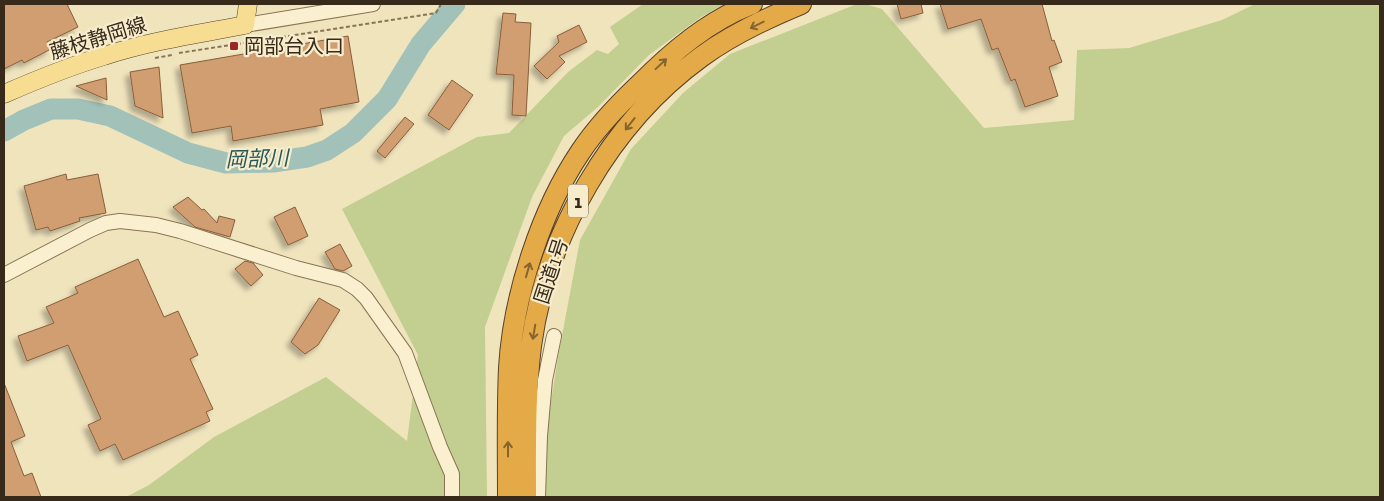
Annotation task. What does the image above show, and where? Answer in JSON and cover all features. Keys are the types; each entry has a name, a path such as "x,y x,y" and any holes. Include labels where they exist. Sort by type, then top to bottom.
{"highway":[{"name":"国道1号","path":"508,497 509,366 518,305 534,247 550,207 581,151 618,106 662,61 698,33 752,4"},
{"name":"国道1号","path":"526,497 526,396 538,311 544,283 558,245 588,183 640,112 680,73 702,56 728,40 801,4"}],"main road":[{"path":"245,25 248,4"},
{"name":"藤枝静岡線","path":"4,94 36,80 104,56 162,41 245,25"}],"street":[{"path":"245,25 373,4"},
{"path":"4,275 90,230 120,221 134,221 180,231 296,268 343,280 357,289 366,298 405,353 452,474 452,497"},
{"path":"538,497 540,436 545,380 554,336"}],"path":[{"path":"153,59 179,53 436,13 441,4"}],"green space":[{"path":"643,4 725,4 701,17 649,55 598,107 564,136 532,197 485,327 487,497 126,497 149,485 214,437 326,377 407,441 418,355 342,209 477,137 509,133 568,72 597,50 608,54 619,44 610,27"},
{"path":"857,4 865,4 882,9 984,128 1074,120 1077,50 1129,48 1222,20 1255,4 1380,4 1380,497 541,497 538,485 558,357 580,240 631,149 683,93 730,54"}],"building":[{"path":"4,4 67,4 78,27 47,42 51,49 24,63 22,60 4,69"},
{"path":"897,4 921,4 923,13 901,19"},
{"path":"940,4 1042,4 1052,41 1054,40 1062,62 1049,67 1058,96 1025,107 1015,79 1011,81 998,48 992,50 981,19 948,29"},
{"path":"503,13 516,14 515,22 531,23 526,116 512,115 514,75 496,74"},
{"path":"579,25 587,42 559,56 565,62 547,79 534,66 559,42 557,36"},
{"path":"348,36 359,102 320,109 323,125 233,141 231,126 192,133 180,65"},
{"path":"159,67 163,118 135,106 130,72"},
{"path":"106,78 107,100 76,86"},
{"path":"452,80 473,95 449,130 428,115"},
{"path":"405,117 414,124 385,158 377,151"},
{"path":"66,174 67,180 98,174 106,213 79,218 80,221 50,231 48,227 36,230 24,186"},
{"path":"188,197 202,210 204,209 217,223 219,216 235,220 230,237 195,227 173,207"},
{"path":"295,207 308,236 288,245 274,217"},
{"path":"340,244 352,266 343,271 335,269 325,252"},
{"path":"138,259 164,317 178,311 198,355 190,359 213,409 206,412 210,421 123,460 115,444 100,451 88,425 101,419 68,345 27,361 18,336 54,323 46,307 78,293 75,287"},
{"path":"245,261 253,263 263,275 251,286 235,269"},
{"path":"319,298 340,310 318,345 305,354 291,342"},
{"path":"4,383 25,436 11,442 24,476 32,473 41,497 4,497"}],"waterway":[{"name":"岡部川","path":"4,131 51,109 78,109 110,116 188,153 226,163 273,162 307,157 327,150 353,133 387,99 421,44 455,4"}],"place":[{"name":"岡部台入口","path":"234,46"}]}
